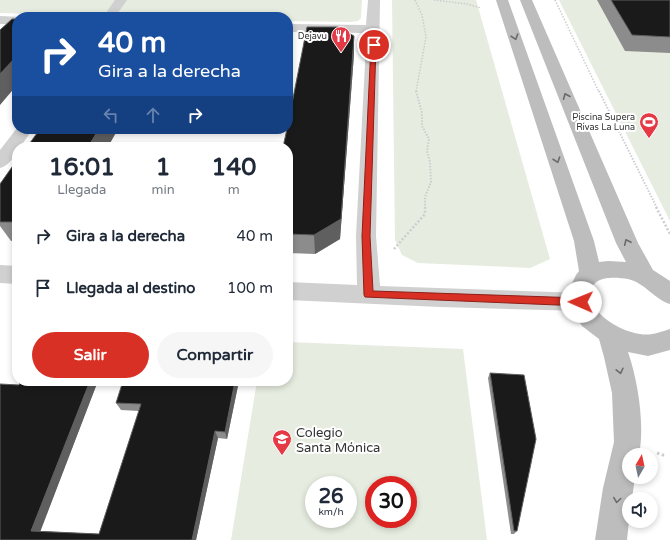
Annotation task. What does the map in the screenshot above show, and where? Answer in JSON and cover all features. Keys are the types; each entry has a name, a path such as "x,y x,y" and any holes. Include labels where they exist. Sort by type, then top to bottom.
{"street":[{"path":"113,12 121,0"},
{"path":"369,295 366,236 374,45 372,29 374,0"},
{"path":"502,0 584,241 591,274"},
{"path":"526,0 627,243 646,277"},
{"path":"0,20 12,20"},
{"path":"293,28 372,29"},
{"path":"15,142 21,134"},
{"path":"0,162 12,146"},
{"path":"670,295 659,285 646,277 630,271 616,269 603,270 591,274 583,281 580,291 581,302 587,314 596,325 609,334 625,341 642,345 657,344 670,340"},
{"path":"0,274 12,275"},
{"path":"293,291 581,302"},
{"path":"609,334 617,357 625,393 628,442 618,488 611,540"}],"path":[{"path":"392,252 424,214 425,197 431,182 430,162 427,151 429,139 422,126 422,113 416,93 426,38 422,15 415,0"},
{"path":"434,0 467,4 483,9"},
{"path":"555,0 623,142 670,234"}],"shaded area":[{"path":"0,0 362,0 361,18 358,21 350,22 293,21 293,12 0,13"},
{"path":"392,0 476,0 550,259 530,268 418,263 402,255 395,240"},
{"path":"559,0 670,0 670,221"},
{"path":"293,342 463,349 487,540 231,540 256,386 293,386"}],"building":[{"path":"611,0 670,0 670,37 632,35"},
{"path":"12,19 12,61 0,74 0,30"},
{"path":"307,27 338,27 354,36 341,219 314,235 293,234 293,142 284,142 286,134 293,134 293,98"},
{"path":"36,134 96,134 91,142 31,142"},
{"path":"12,167 12,222 0,222 0,184"},
{"path":"490,373 524,375 536,439 517,531 514,531"},
{"path":"0,384 12,385 12,386 88,386 31,531 99,534 141,404 116,403 121,386 234,386 225,432 215,431 192,540 0,540"}],"place":[{"name":"Dejavu","path":"341,53"},
{"name":"Piscina Supera Rivas La Luna","path":"649,139"},
{"name":"Colegio Santa Mónica","path":"282,456"}],"route":[{"path":"374,45 366,236 369,295 581,302"}]}
